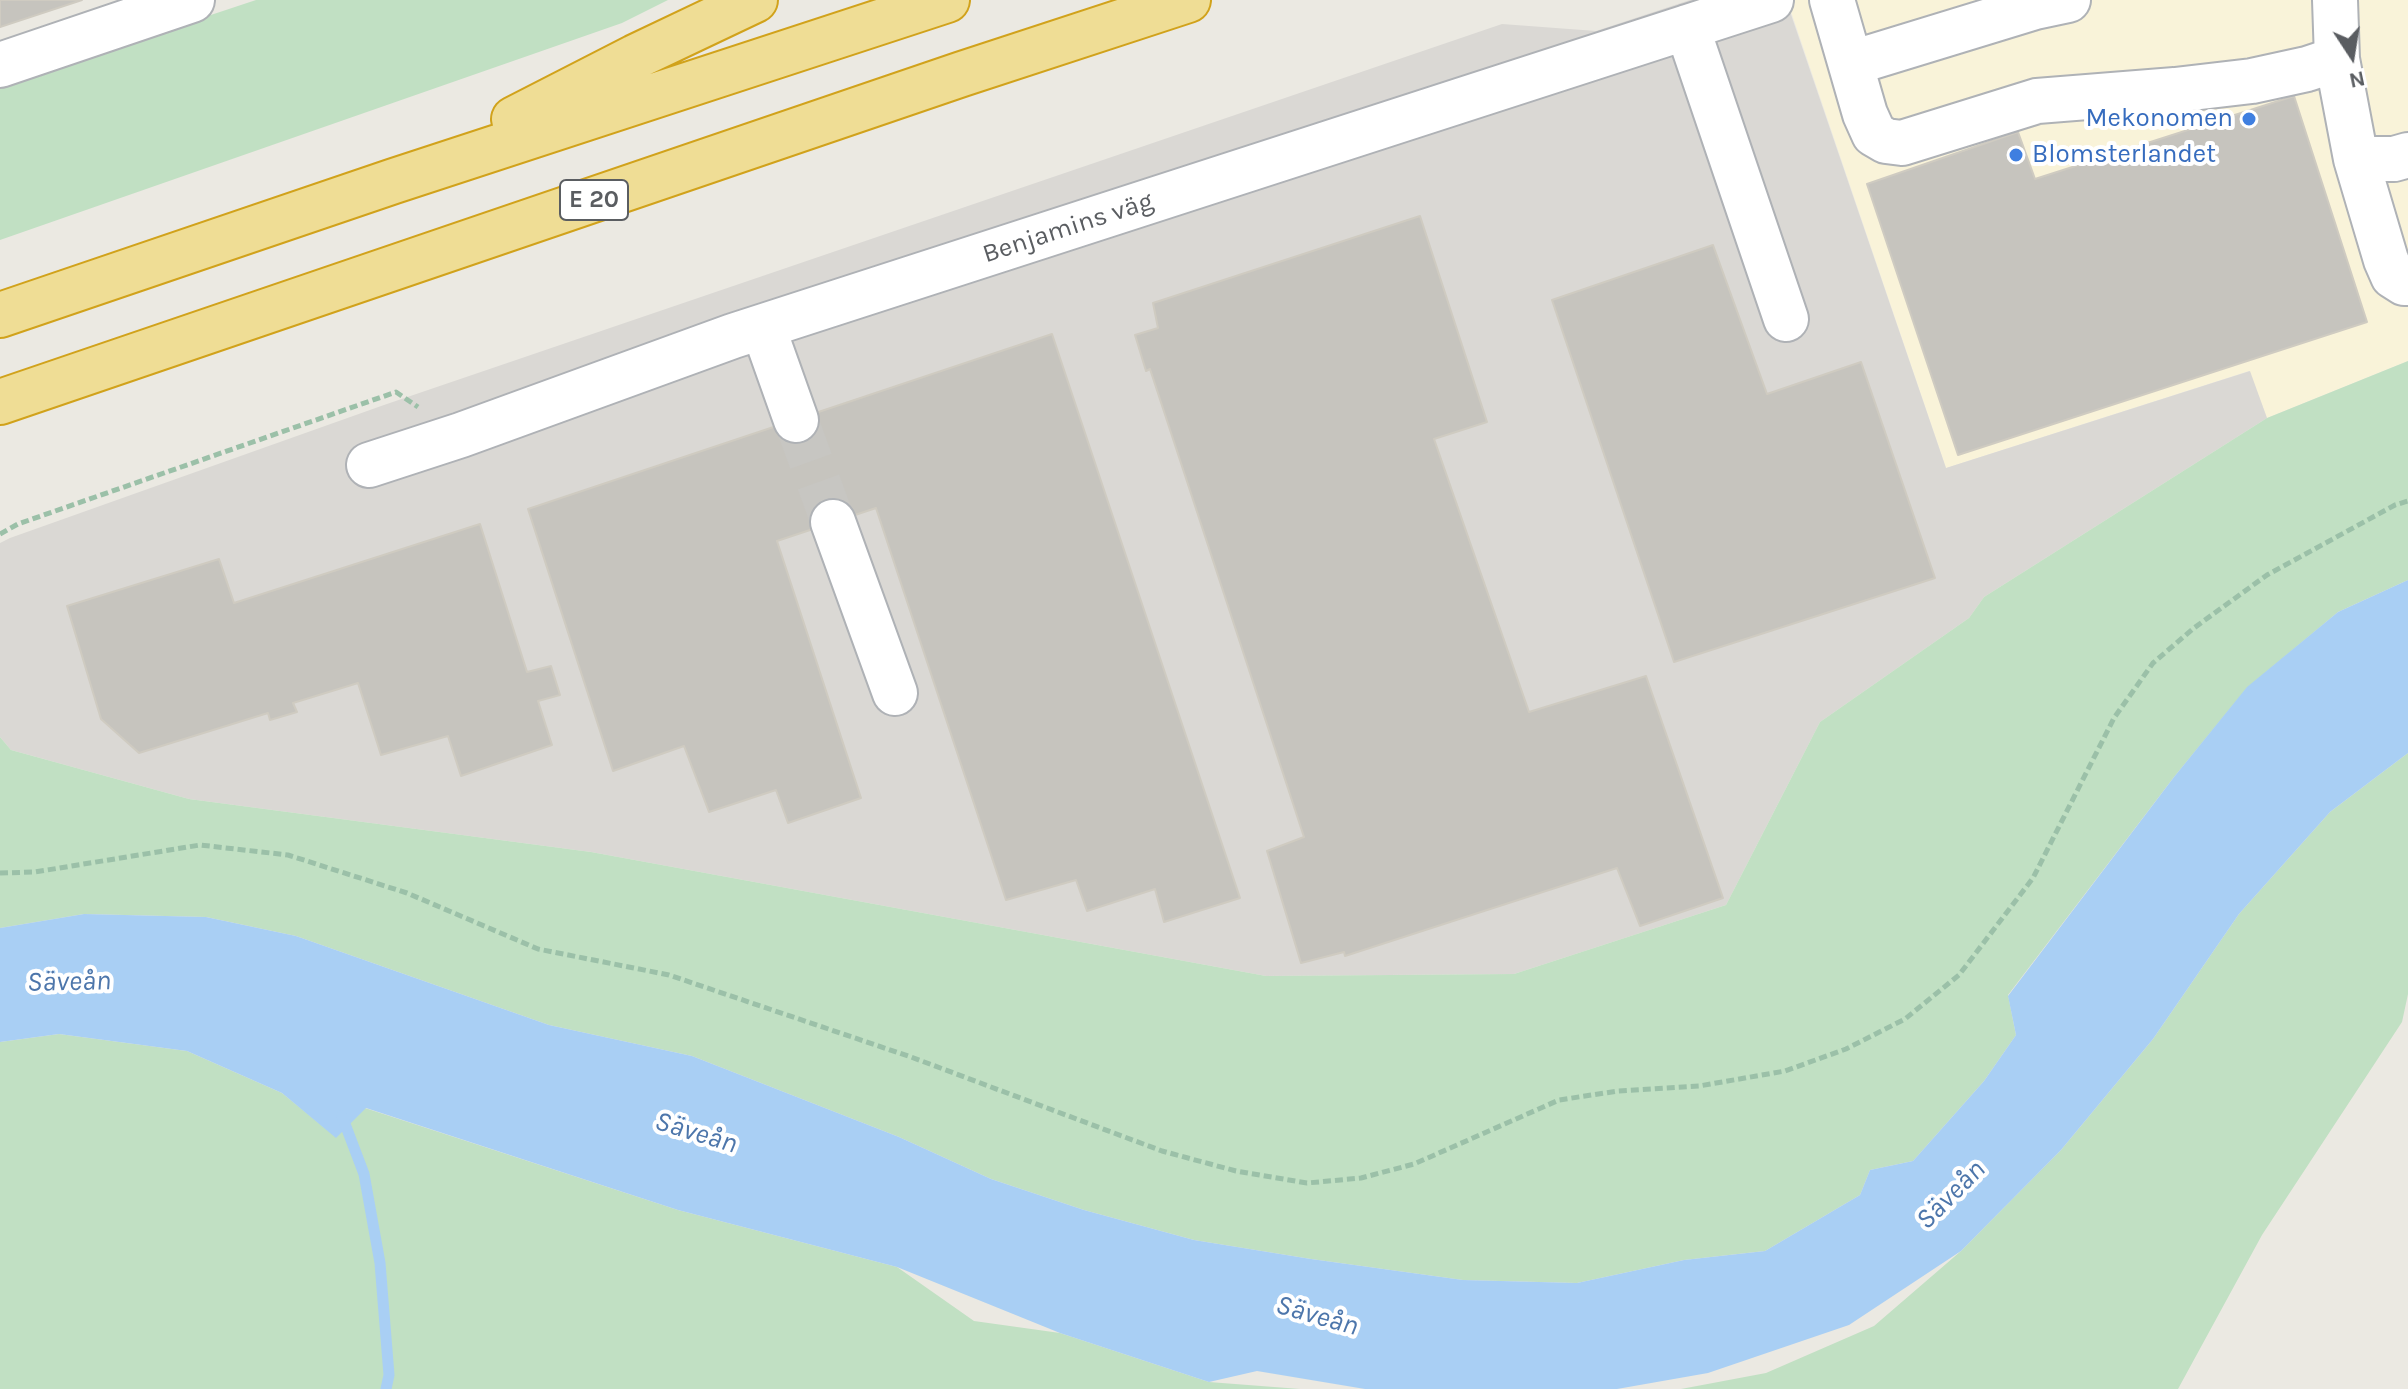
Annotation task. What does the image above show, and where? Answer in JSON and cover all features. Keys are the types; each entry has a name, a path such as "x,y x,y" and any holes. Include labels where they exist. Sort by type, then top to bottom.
{"highway":[{"path":"394,181 635,57 755,0"},
{"path":"0,315 394,181 947,0"},
{"name":"E 20","path":"0,402 1188,0"}],"street":[{"path":"0,65 192,0"},
{"name":"Benjamins väg","path":"369,465 763,327 1771,0"},
{"path":"1832,0 1865,114 1874,134 1886,141 1902,143 2037,101 2252,81 2337,59"},
{"path":"1852,63 2035,7 2068,0"},
{"path":"2335,0 2337,59 2356,159 2386,260 2393,276 2408,283"},
{"path":"1687,27 1786,319"},
{"path":"2356,159 2394,159 2408,155"},
{"path":"763,327 796,420"},
{"path":"833,522 895,693"}],"path":[{"path":"0,534 18,524 396,392 461,435"},
{"path":"0,873 35,872 200,845 288,855 407,893 538,949 669,975 897,1052 1162,1151 1236,1171 1307,1183 1361,1178 1414,1164 1559,1100 1618,1091 1699,1086 1785,1071 1846,1049 1905,1019 1959,975 2033,878 2114,718 2153,663 2194,628 2267,575 2395,505 2408,501"}],"shaded area":[{"path":"1690,0 1786,0 1946,468 2250,371 2267,418 1984,597 1969,618 1820,722 1726,905 1514,974 1266,976 591,852 189,799 11,750 0,737 0,543 10,538 384,405 1502,24 1596,31"},
{"path":"1787,0 2408,0 2408,361 2267,418 2249,371 1946,468"}],"green space":[{"path":"256,0 668,0 622,23 0,240 0,85"},
{"path":"2408,361 2408,580 2338,612 2247,688 2174,777 2008,995 2016,1035 1984,1081 1913,1161 1870,1170 1860,1195 1765,1251 1684,1260 1577,1283 1463,1280 1194,1240 1084,1210 991,1179 899,1137 692,1056 549,1025 296,936 206,917 84,914 0,928 0,737 11,750 189,799 591,852 1266,976 1514,974 1726,905 1820,722 1969,618 1984,597 2267,418"},
{"path":"2408,753 2408,994 2402,1022 2262,1235 2178,1389 1681,1389 1766,1373 1874,1326 1961,1251 2061,1150 2153,1039 2239,914 2330,812"},
{"path":"59,1034 187,1051 282,1093 336,1137 365,1108 678,1210 897,1267 974,1321 1060,1333 1209,1382 1300,1389 0,1389 0,1042"}],"water":[{"name":"Säveån","path":"2408,580 2408,753 2330,812 2239,914 2153,1039 2061,1150 1961,1251 1849,1325 1708,1373 1617,1389 1365,1389 1257,1371 1209,1382 1060,1333 897,1267 678,1210 366,1108 336,1138 282,1093 187,1051 59,1034 0,1042 0,928 84,914 206,917 296,936 549,1025 692,1056 899,1137 991,1179 1084,1210 1194,1240 1463,1280 1577,1283 1684,1260 1765,1251 1860,1195 1870,1170 1913,1161 1984,1081 2016,1035 2008,996 2174,777 2247,687 2338,612"}],"building":[{"path":"0,0 82,0 0,27"},
{"path":"2294,96 2367,322 1958,455 1867,184 2018,132 2035,179"},
{"path":"1420,216 1487,422 1434,439 1529,712 1646,676 1723,898 1640,926 1617,868 1345,956 1344,952 1301,963 1267,851 1304,837 1150,369 1146,371 1135,335 1158,328 1153,303"},
{"path":"1713,245 1767,394 1861,362 1935,578 1674,662 1552,300"},
{"path":"1052,334 1240,898 1164,922 1155,889 1087,911 1076,880 1006,900 876,508 777,541 861,798 788,823 776,790 709,812 684,746 613,771 528,509"},
{"path":"480,524 527,672 551,666 560,695 538,701 552,745 461,776 448,736 381,755 358,683 293,703 297,712 270,720 268,713 139,753 101,719 67,606 219,559 234,603"}],"waterway":[{"path":"342,1116 364,1174 380,1263 389,1375 386,1389"}],"tunnel":[{"path":"796,420 833,522"}],"place":[{"name":"Mekonomen","path":"2249,119"},
{"name":"Blomsterlandet","path":"2016,155"}]}
